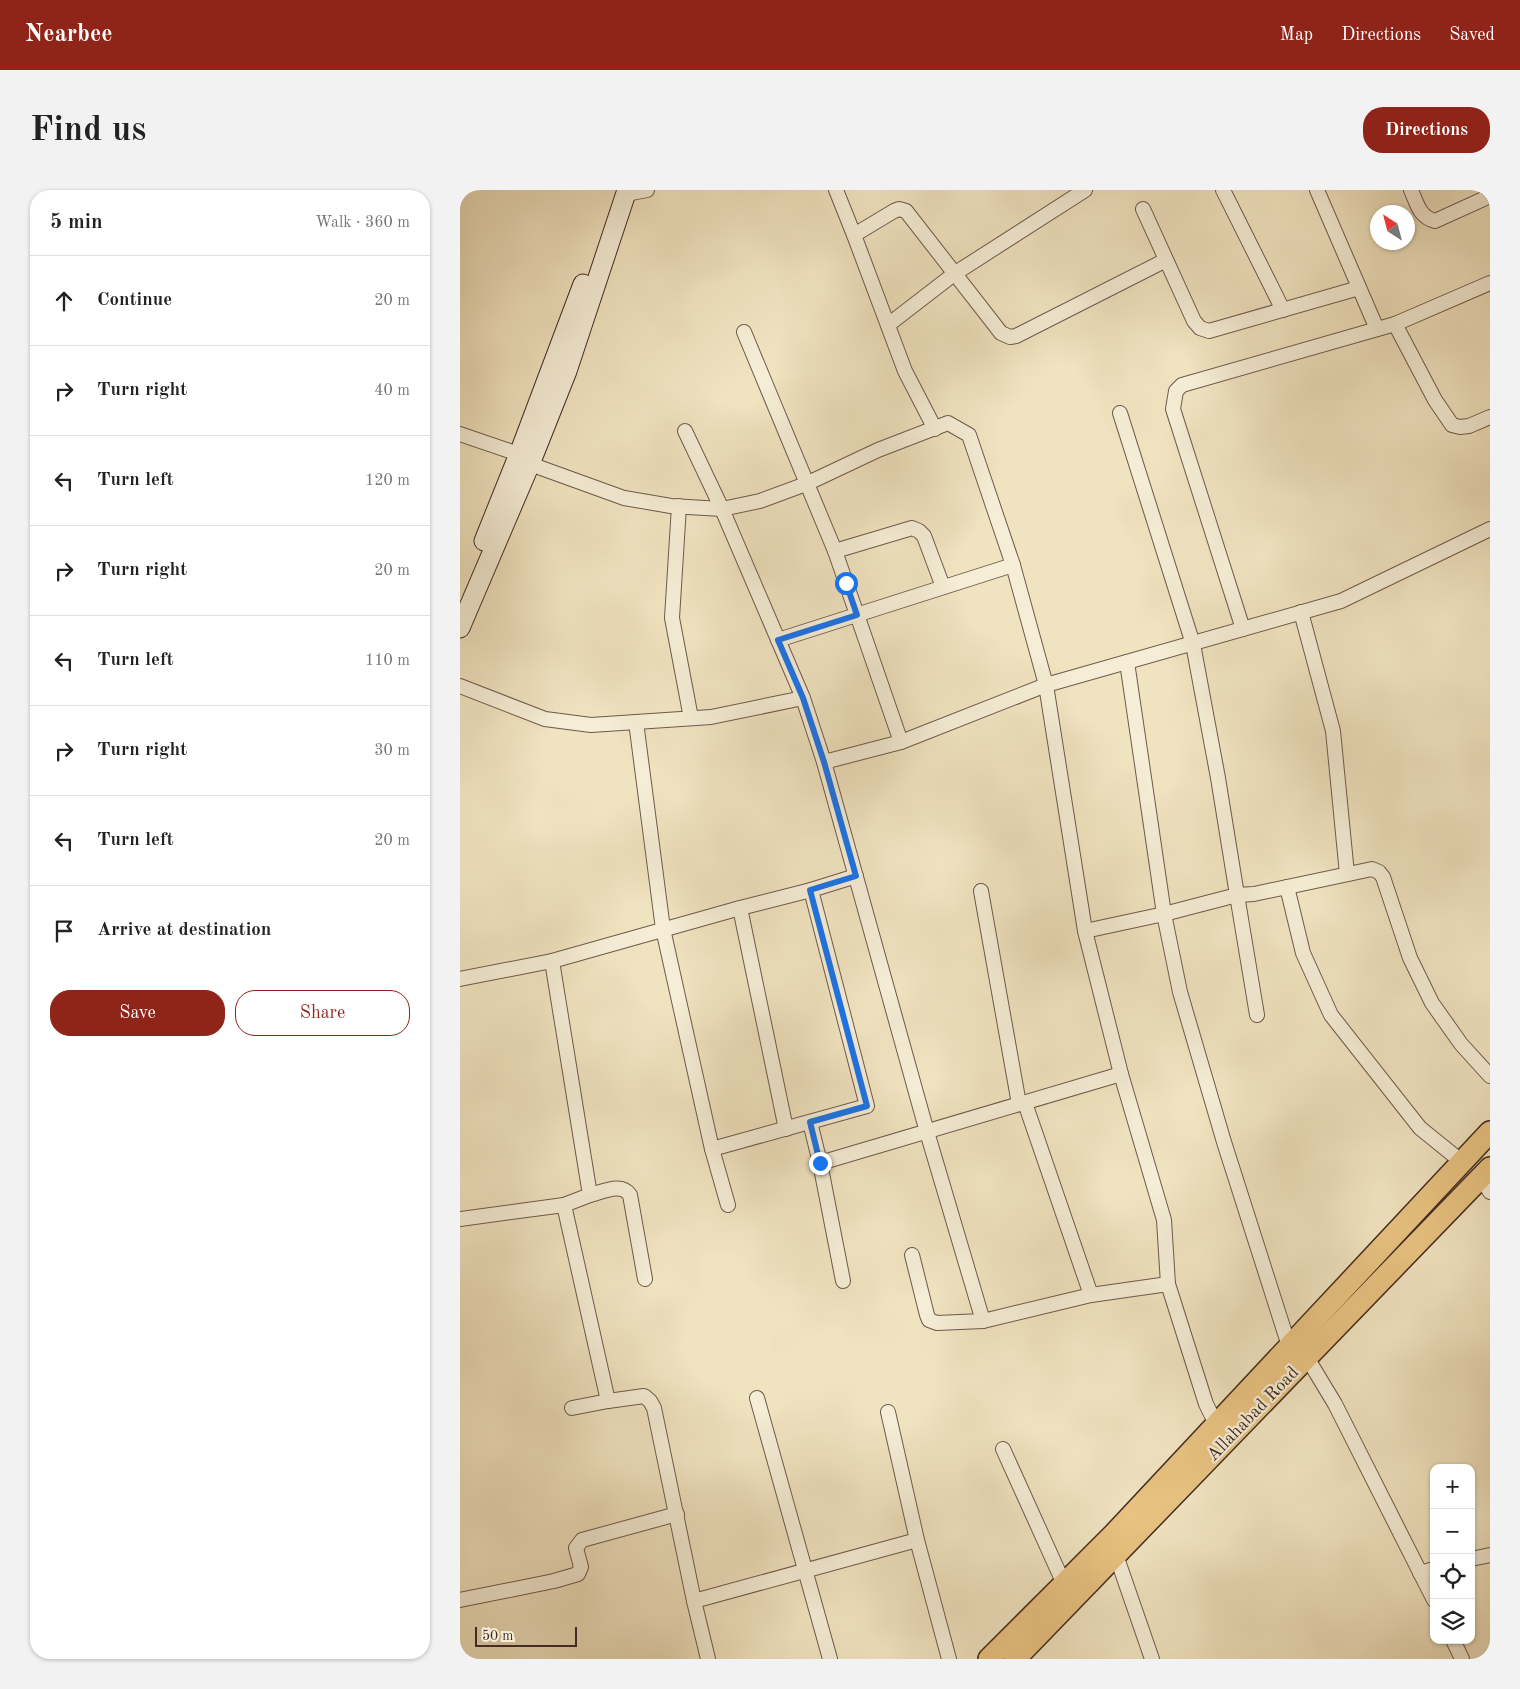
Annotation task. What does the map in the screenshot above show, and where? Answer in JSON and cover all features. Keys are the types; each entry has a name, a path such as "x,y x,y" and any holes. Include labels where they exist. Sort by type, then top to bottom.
{"main road":[{"path":"1297,1348 1490,1132"},
{"name":"Allahabad Road","path":"1015,1659 1116,1555 1297,1348 1487,1179"},
{"path":"989,1659 1114,1534 1223,1431"}],"street":[{"path":"460,600 567,371 623,191 646,190"},
{"path":"836,190 905,371 935,429"},
{"path":"888,325 954,274 1085,190"},
{"path":"1222,190 1283,310"},
{"path":"1317,190 1377,329"},
{"path":"1411,190 1422,215 1434,221 1490,196"},
{"path":"854,235 894,211 899,209 906,211 1001,333 1010,337 1016,336 1166,260"},
{"path":"1142,209 1194,321 1200,328 1209,331 1360,288"},
{"path":"1243,629 1173,409 1176,391 1182,385 1395,324 1489,286"},
{"path":"1395,324 1435,400 1452,424 1460,428 1490,417"},
{"path":"744,332 835,551 900,742"},
{"path":"1120,413 1193,644 1218,778 1257,1016"},
{"path":"460,434 624,498 679,506 722,509 760,501 806,484 878,450 948,424 969,435 1013,565 1046,685 1085,932 1121,1074 1164,1220 1168,1284 1206,1404 1223,1431"},
{"path":"685,431 722,509 803,698 824,762 927,1132 983,1321"},
{"path":"460,628 527,459"},
{"path":"679,506 672,618 691,718"},
{"path":"835,551 912,528 920,530 943,587"},
{"path":"824,762 900,742 1046,685 1341,601 1490,529"},
{"path":"778,640 1013,565"},
{"path":"1301,612 1333,731 1347,874"},
{"path":"1126,662 1164,914 1180,992 1224,1142 1297,1348 1335,1404 1434,1599"},
{"path":"460,686 545,719 591,725 711,717 803,698"},
{"path":"636,722 664,929 712,1149 728,1205"},
{"path":"1085,932 1237,895 1254,894 1372,869 1379,872 1383,877 1410,958 1432,1002 1461,1044 1490,1076"},
{"path":"460,978 552,961 856,876"},
{"path":"1287,887 1303,954 1331,1015 1420,1128 1462,1162"},
{"path":"712,1149 867,1106 810,890"},
{"path":"981,891 1022,1104 1090,1295"},
{"path":"740,908 786,1128"},
{"path":"552,961 590,1195"},
{"path":"820,1163 1121,1074"},
{"path":"810,1122 843,1281"},
{"path":"460,1219 564,1205 590,1195 622,1187 630,1194 645,1279"},
{"path":"564,1205 608,1401"},
{"path":"912,1255 926,1315 929,1320 937,1323 983,1321 1090,1295 1168,1284"},
{"path":"572,1408 644,1396 654,1408 708,1659"},
{"path":"757,1398 830,1659"},
{"path":"888,1412 917,1540 949,1659"},
{"path":"1003,1449 1064,1584"},
{"path":"460,1600 554,1581 578,1574 581,1567 576,1548 582,1540 677,1514"},
{"path":"694,1601 917,1540"},
{"path":"1116,1555 1152,1659"},
{"path":"1475,1559 1490,1555"},
{"path":"1420,1572 1430,1570"},
{"path":"1455,1644 1462,1659"}],"route":[{"path":"820,1163 810,1122 867,1106 810,890 856,876 824,762 803,698 778,640 857,615 846,583"}]}
